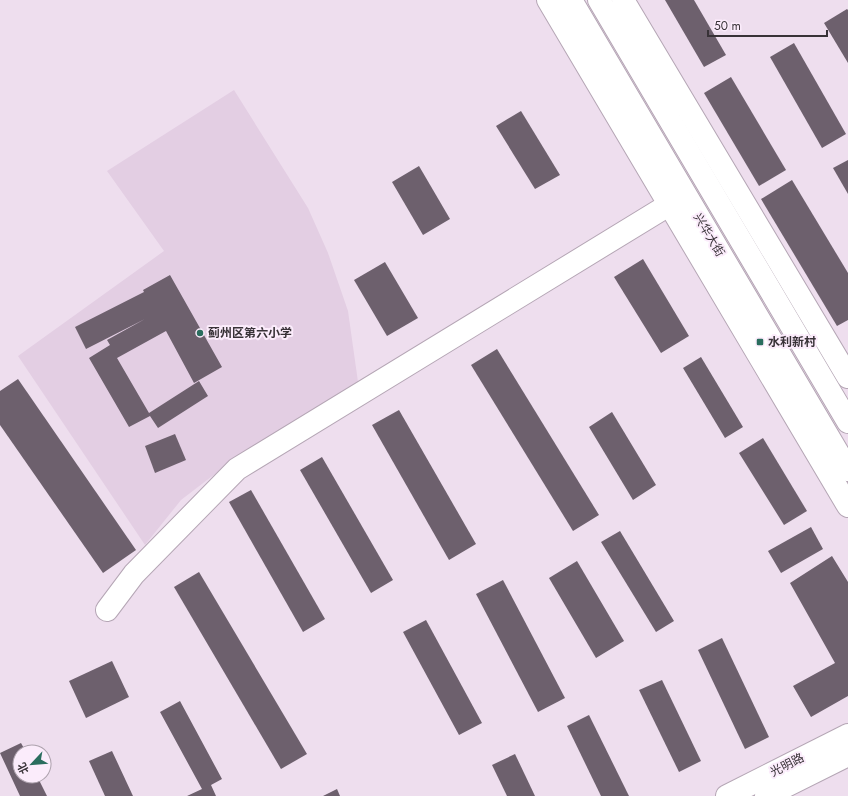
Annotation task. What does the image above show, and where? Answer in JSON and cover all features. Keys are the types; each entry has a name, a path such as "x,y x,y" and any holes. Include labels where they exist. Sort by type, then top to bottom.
{"street":[{"path":"548,0 677,200 848,506"},
{"name":"兴华大街","path":"571,0 677,200 848,470"},
{"name":"兴华大街","path":"598,0 848,422"},
{"path":"623,0 848,377"},
{"path":"107,610 134,574 237,469 677,200"},
{"name":"光明路","path":"727,796 848,735"},
{"name":"光明路","path":"766,796 848,755"}],"shaded area":[{"name":"蓟州区第六小学","path":"234,90 308,208 328,253 348,311 358,382 211,477 181,500 145,545 18,356 164,251 107,171"}],"building":[{"path":"665,0 694,0 726,55 704,67"},
{"path":"847,9 848,10 848,63 824,23"},
{"path":"794,43 846,134 822,148 770,57"},
{"path":"731,77 786,170 759,186 704,93"},
{"path":"521,111 560,175 535,189 496,126"},
{"path":"848,160 848,194 833,168"},
{"path":"419,166 450,219 423,235 392,182"},
{"path":"792,180 848,273 848,320 837,326 761,199"},
{"path":"643,259 689,336 661,353 614,277"},
{"path":"385,262 418,318 387,336 354,280"},
{"path":"170,275 222,367 194,383 166,331 117,358 149,413 199,381 208,396 158,428 150,416 129,427 89,358 110,345 107,340 145,319 86,349 75,327 144,292 143,290"},
{"path":"497,349 599,515 573,531 471,365"},
{"path":"701,357 743,427 725,438 683,368"},
{"path":"18,379 136,550 103,573 0,425 0,391"},
{"path":"399,410 476,544 449,560 372,425"},
{"path":"612,412 656,485 633,500 589,427"},
{"path":"175,434 186,460 155,473 145,446"},
{"path":"763,438 807,511 784,525 739,453"},
{"path":"322,457 393,580 371,593 300,470"},
{"path":"251,490 325,619 303,632 229,502"},
{"path":"811,527 823,549 781,573 768,551"},
{"path":"620,531 674,621 656,632 601,542"},
{"path":"832,556 848,582 848,696 811,717 793,686 835,663 790,583"},
{"path":"577,561 624,641 596,658 549,578"},
{"path":"199,572 307,754 281,769 174,587"},
{"path":"503,580 565,698 538,712 476,594"},
{"path":"426,620 482,723 459,735 403,632"},
{"path":"722,638 769,737 745,749 698,650"},
{"path":"112,661 129,697 86,718 69,681"},
{"path":"662,680 701,761 679,772 639,690"},
{"path":"180,701 222,779 211,785 216,796 187,796 202,789 160,712"},
{"path":"589,715 629,796 601,796 567,726"},
{"path":"12,747 12,779 0,753"},
{"path":"112,751 133,796 105,796 89,761"},
{"path":"515,754 535,796 507,796 492,765"},
{"path":"14,784 41,784 47,796 20,796"},
{"path":"337,789 340,796 323,796"}],"place":[{"name":"蓟州区第六小学","path":"200,333"},
{"name":"水利新村","path":"760,342"}]}
